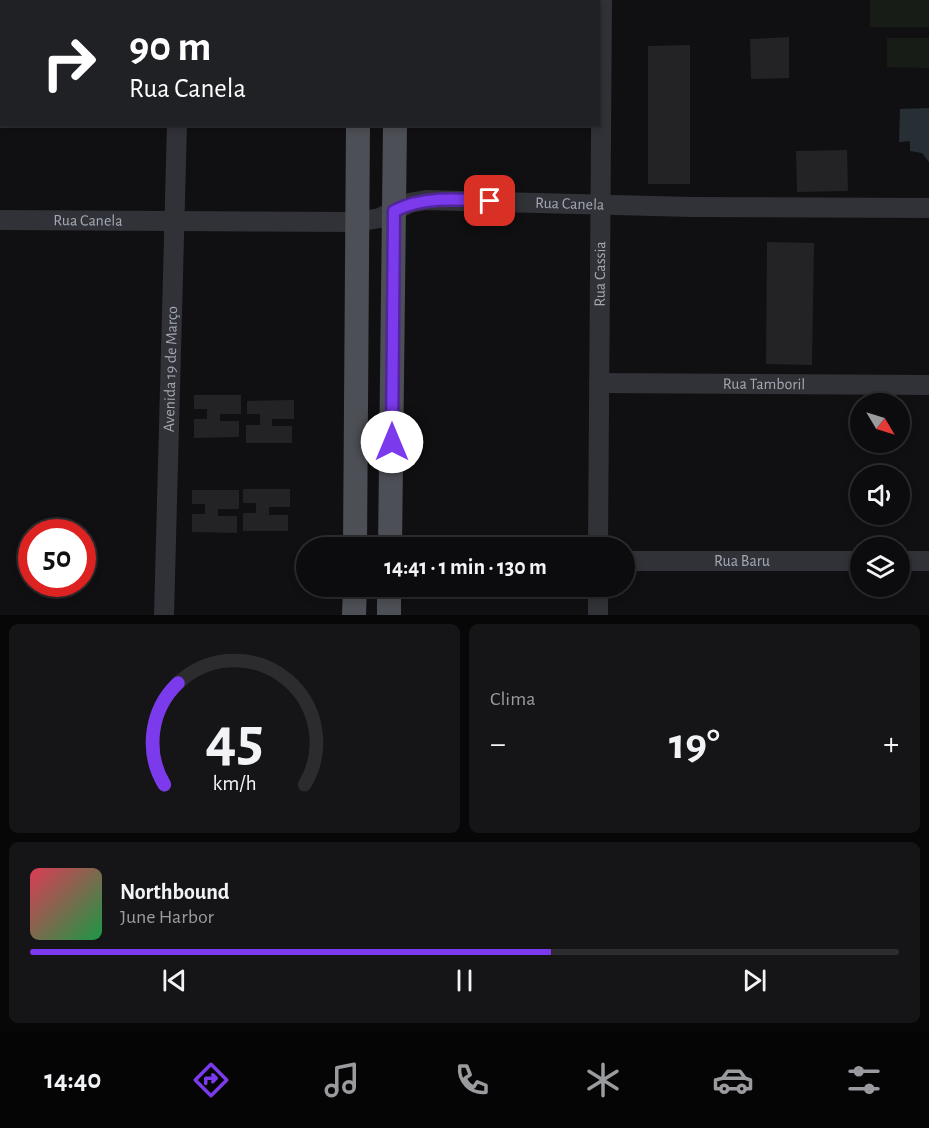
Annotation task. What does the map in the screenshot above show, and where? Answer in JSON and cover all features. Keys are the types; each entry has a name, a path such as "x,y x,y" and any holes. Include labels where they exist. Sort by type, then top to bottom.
{"main road":[{"path":"355,537 358,126"},
{"path":"390,537 395,126"},
{"path":"354,615 355,597"},
{"path":"389,597 389,615"}],"street":[{"name":"Rua Cassia","path":"598,537 602,0"},
{"name":"Avenida 19 de Março","path":"164,615 177,126"},
{"name":"Rua Canela","path":"0,220 173,219 356,222 380,218 409,203 426,200 601,206 929,208"},
{"name":"Rua Tamboril","path":"599,383 929,385"},
{"name":"Rua Baru","path":"635,561 850,561"},
{"path":"910,561 929,561"},
{"path":"598,597 598,615"}],"shaded area":[{"path":"870,0 929,0 929,27 870,27"},
{"path":"887,38 929,38 929,68 887,67"},
{"path":"929,108 929,162 922,153 910,151 910,141 899,142 900,109"}],"building":[{"path":"789,37 789,78 751,79 750,39"},
{"path":"690,45 690,184 648,184 648,46"},
{"path":"847,150 848,191 797,192 796,151"},
{"path":"767,242 814,243 812,365 766,364"},
{"path":"194,395 241,395 241,414 220,414 220,421 239,421 239,437 194,438 194,419 207,419 207,409 194,409"},
{"path":"294,400 294,419 272,419 272,426 292,426 292,443 246,443 246,425 260,425 260,414 247,414 247,401"},
{"path":"243,489 290,489 290,507 269,507 269,515 288,515 288,531 243,531 243,513 256,513 256,503 243,503"},
{"path":"192,490 239,490 239,509 218,509 218,516 237,516 237,533 192,532 192,514 205,514 205,504 192,504"}],"route":[{"path":"392,442 394,211 409,203 426,200 490,201"}]}
